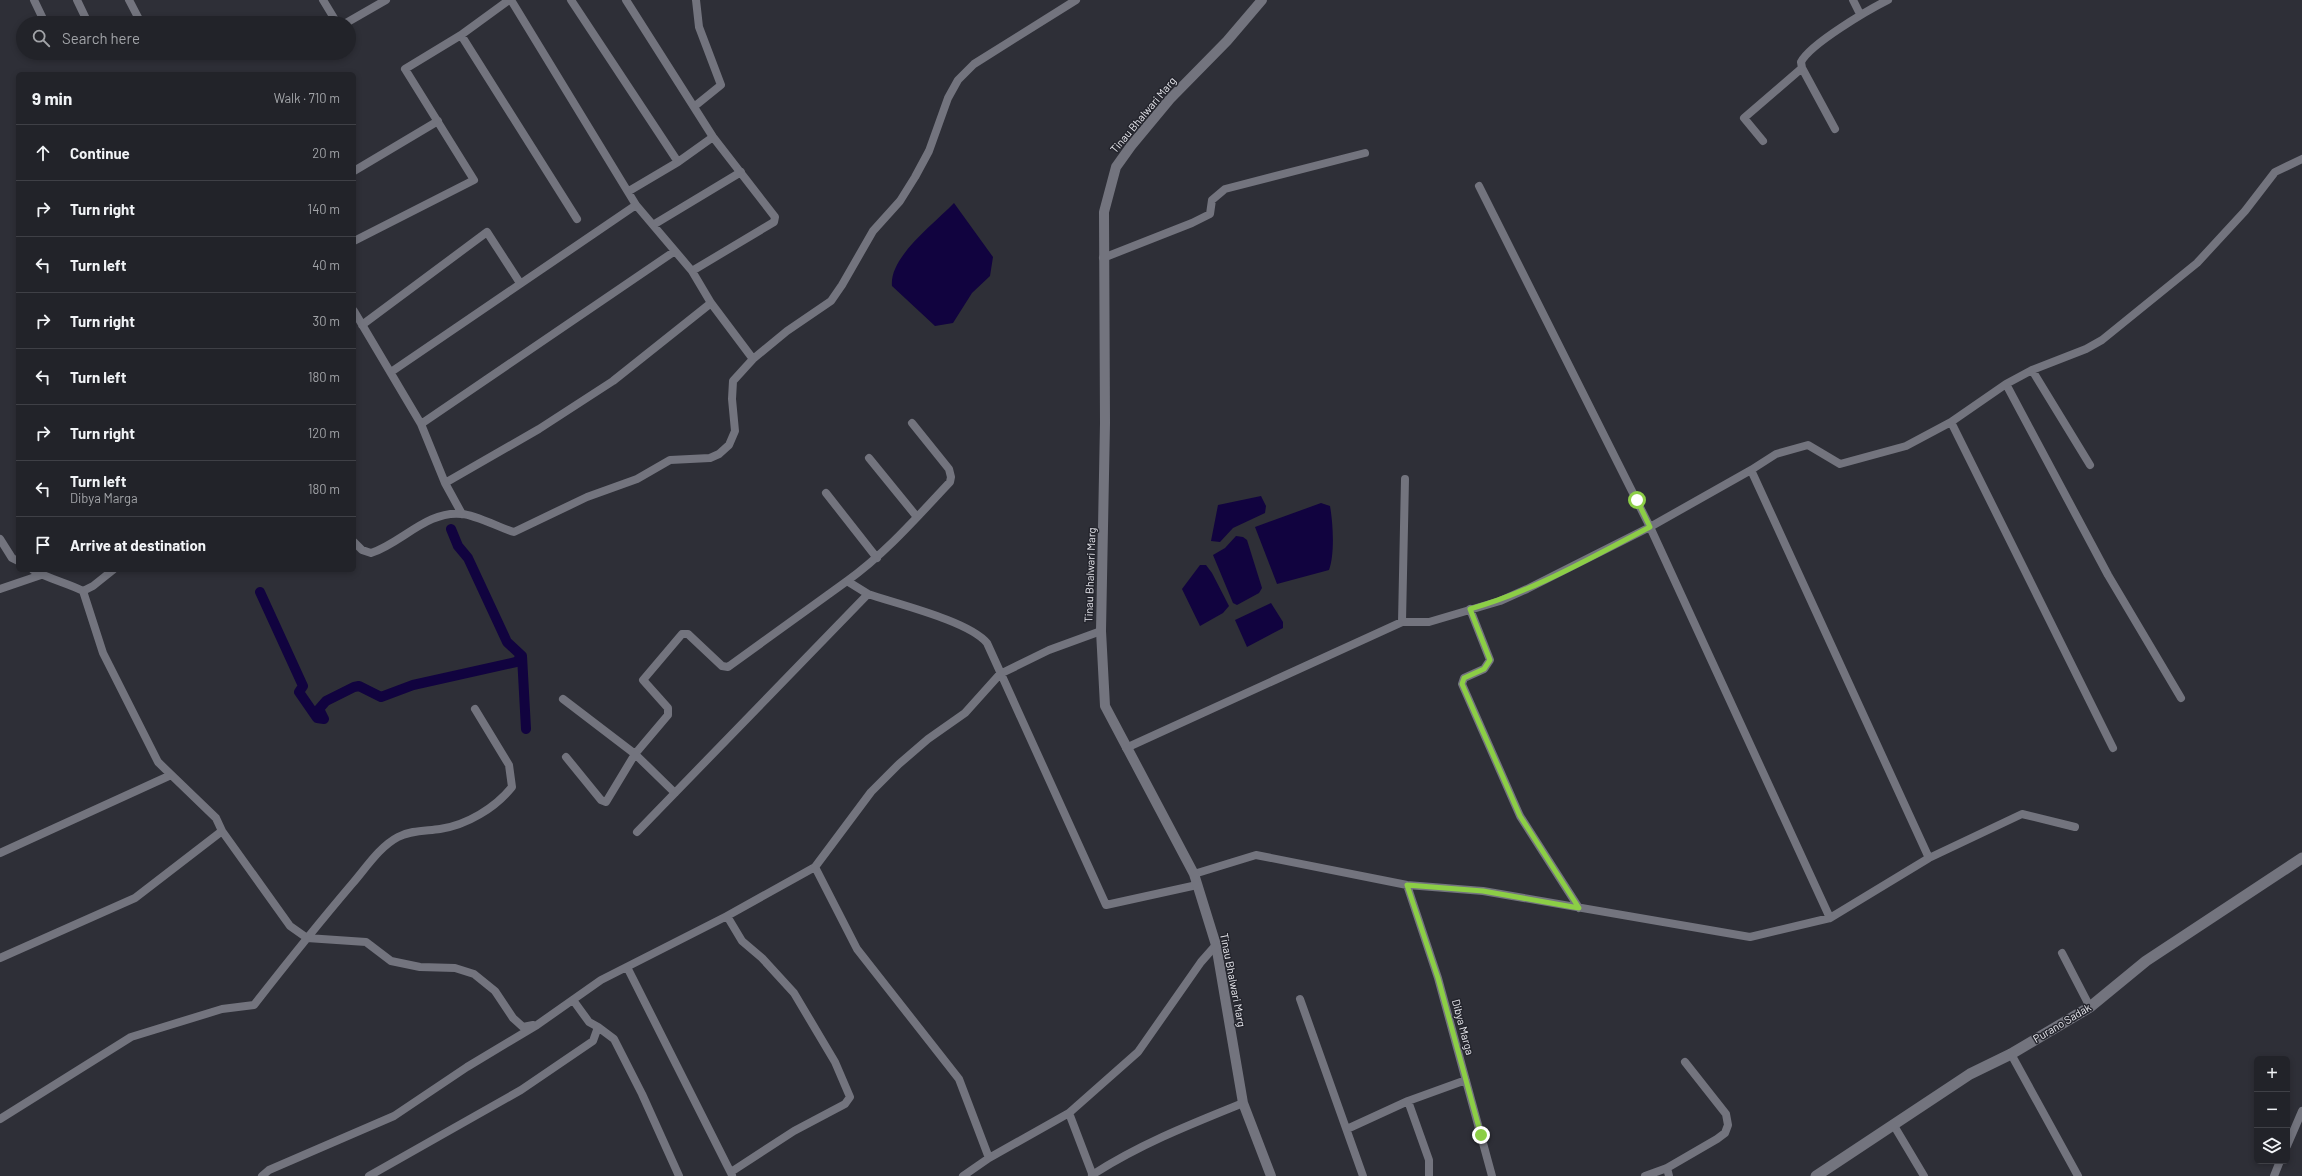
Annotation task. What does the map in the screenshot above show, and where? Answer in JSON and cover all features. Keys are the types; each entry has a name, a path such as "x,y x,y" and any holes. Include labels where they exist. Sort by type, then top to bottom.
{"main road":[{"name":"Purano Sadak","path":"1816,1176 1970,1074 2011,1054 2090,1007 2146,961 2302,858"}],"street":[{"path":"34,0 42,16"},
{"path":"77,0 85,16"},
{"path":"129,0 137,16"},
{"path":"323,0 333,16"},
{"path":"356,17 386,0"},
{"path":"356,241 474,180 405,69 461,35 510,0 636,205 692,272 711,303 753,359"},
{"path":"571,0 678,162"},
{"path":"695,106 721,86 699,27 696,0"},
{"path":"356,544 362,550 371,553 397,542 409,531 428,521 447,515 462,514 514,532 587,498 637,479 670,460 710,458 719,454 729,444 735,431 732,399 733,381 753,359 787,331 831,301 842,285 873,231 900,201 915,177 929,151 948,98 958,80 974,64 1076,0"},
{"name":"Tinau Bhalwari Marg","path":"1262,0 1170,99 1116,167 1104,212 1106,295 1103,322 1105,438 1101,631 1105,706 1194,874 1216,945 1244,1103 1271,1176"},
{"path":"1853,0 1860,14"},
{"path":"1835,129 1802,68 1801,62 1808,53 1860,14 1888,0"},
{"path":"627,1 695,106 713,137 775,217 775,221 692,272"},
{"path":"461,35 577,219"},
{"path":"1763,142 1744,118 1802,68"},
{"path":"356,170 438,121"},
{"path":"629,192 678,162 713,137"},
{"path":"1104,258 1192,224 1210,214 1212,200 1225,189 1365,153"},
{"path":"1126,748 1402,622 1430,622 1500,601 1527,589 1650,527 1751,470 1776,454 1808,445 1840,464 1906,446 1950,422 2006,384 2032,370 2086,349 2130,319 2197,263 2245,211 2275,172 2302,159"},
{"path":"653,225 741,172"},
{"path":"1479,186 1650,527 1830,918"},
{"path":"391,372 636,205"},
{"path":"362,325 487,232 520,283"},
{"path":"421,424 675,251"},
{"path":"445,483 539,429 613,381 711,303"},
{"path":"356,314 421,424 445,483 462,514"},
{"path":"2032,370 2090,465"},
{"path":"2006,384 2108,574 2181,698"},
{"path":"1950,422 2114,748"},
{"path":"566,757 604,802 609,799 635,754 669,712 666,705 643,680 682,634 688,634 722,666 728,667 877,558 950,482 951,477 949,469 912,423"},
{"path":"869,458 917,517"},
{"path":"1751,470 1929,858"},
{"path":"1402,622 1405,479"},
{"path":"826,493 877,558"},
{"path":"0,539 12,558 16,561"},
{"path":"36,572 83,591 94,586 111,572"},
{"path":"0,589 41,575"},
{"path":"847,581 868,594 965,627 981,636 987,643 1106,905 1197,885"},
{"path":"83,591 103,653 158,762 216,818 222,830 290,926 307,938 366,942 391,961 420,967 455,968 474,974 495,991 513,1018 524,1027 537,1025"},
{"path":"637,832 868,594"},
{"path":"1470,609 1490,660 1484,669 1464,678 1462,684 1520,816 1579,908"},
{"path":"262,1176 269,1170 394,1116 467,1067 537,1025 601,980 727,916 814,867 872,792 888,775 928,738 965,713 1000,674 1049,650 1101,631"},
{"path":"562,699 635,754 675,793"},
{"path":"0,1120 131,1037 222,1009 254,1005 307,938 383,849 399,836 442,829 460,823 481,813 502,800 512,787 509,765 475,709"},
{"path":"0,853 171,775"},
{"path":"1194,874 1256,855 1407,885 1483,891 1750,937 1830,918 1929,858 2022,814 2075,827"},
{"path":"0,958 135,898 222,830"},
{"path":"814,867 857,949 959,1079 989,1158"},
{"name":"Dibya Marga","path":"1407,885 1438,978 1492,1176"},
{"path":"628,967 732,1174 790,1133 845,1104 850,1097 835,1062 794,993 762,958 742,941 727,916"},
{"path":"963,1176 989,1158 1069,1113 1138,1052 1201,962 1216,945"},
{"path":"2062,953 2090,1007"},
{"path":"1300,999 1363,1176"},
{"path":"573,1000 589,1022 614,1039 642,1094 679,1176"},
{"path":"369,1176 521,1090 592,1041 598,1027"},
{"path":"2011,1054 2078,1176"},
{"path":"1645,1176 1667,1168 1717,1139 1725,1133 1728,1126 1726,1114 1686,1062"},
{"path":"1347,1129 1408,1101 1466,1080"},
{"path":"1408,1101 1429,1160 1429,1176"},
{"path":"1069,1113 1092,1175 1122,1156 1164,1135 1244,1103"},
{"path":"2290,1139 2302,1111"},
{"path":"1893,1124 1924,1176"},
{"path":"2274,1176 2279,1164"},
{"path":"1667,1168 1669,1176"}],"shaded area":[{"path":"954,203 993,257 990,276 972,293 953,323 935,326 892,286 893,275 905,253 914,242"},
{"path":"1261,496 1266,506 1265,513 1233,528 1220,542 1211,541 1218,505"},
{"path":"1321,503 1330,506 1331,513 1333,547 1329,570 1277,584 1255,527"},
{"path":"1236,536 1243,537 1247,540 1262,588 1259,593 1237,605 1233,603 1213,555 1225,548"},
{"path":"1200,565 1206,565 1212,573 1229,606 1223,613 1200,626 1182,589"},
{"path":"1271,603 1283,622 1283,628 1247,647 1235,620"}],"waterway":[{"path":"451,529 458,546 468,558 507,642 522,656 526,729"},
{"path":"260,592 303,686 299,692 317,718 324,719 319,709 326,701 354,687 359,686 381,697 413,685 516,662 522,656"}],"route":[{"path":"1481,1135 1438,978 1407,885 1436,886 1483,891 1579,908 1532,837 1520,816 1462,684 1462,679 1484,669 1488,666 1490,660 1470,609 1500,601 1527,589 1650,527 1637,500"}]}
